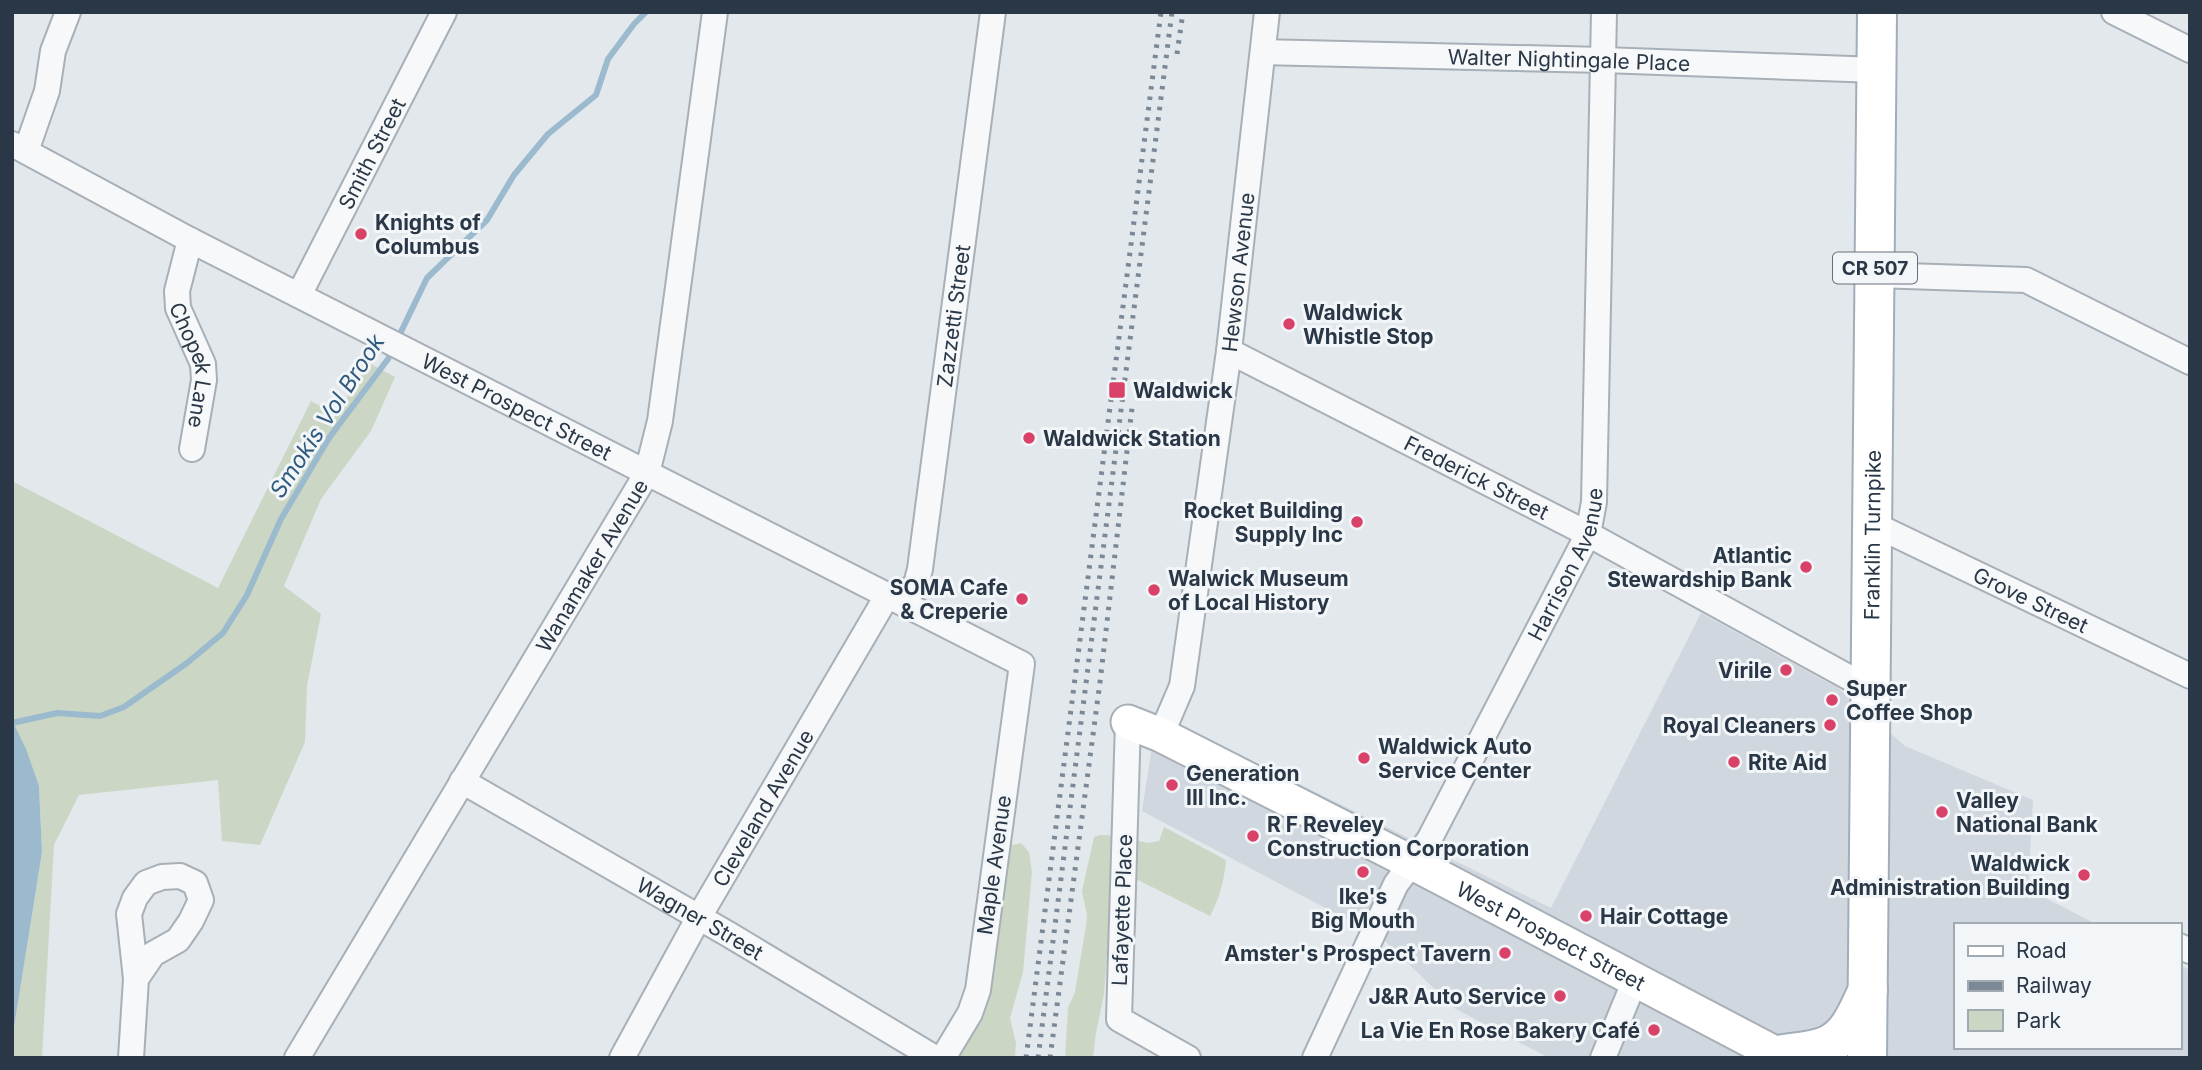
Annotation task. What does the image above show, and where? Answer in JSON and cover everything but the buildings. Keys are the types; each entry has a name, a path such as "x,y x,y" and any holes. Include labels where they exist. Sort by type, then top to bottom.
{"main road":[{"name":"Franklin Turnpike","path":"1867,1058 1877,12"},
{"path":"1781,1056 1826,1046 1844,1034 1868,989"}],"street":[{"path":"19,147 47,91 53,51 68,12"},
{"name":"Smith Street","path":"299,295 444,12"},
{"name":"Wanamaker Avenue","path":"297,1058 647,473 660,421 715,12"},
{"name":"Zazzetti Street","path":"887,596 915,588 920,569 993,12"},
{"name":"Hewson Avenue","path":"1161,735 1182,686 1229,351 1267,12"},
{"name":"Harrison Avenue","path":"1315,1058 1396,884 1429,839 1588,534 1594,502 1604,12"},
{"path":"2114,12 2190,50"},
{"name":"Walter Nightingale Place","path":"1263,52 1877,70"},
{"name":"West Prospect Street","path":"19,147 190,240 1021,664"},
{"name":"Chopek Lane","path":"190,240 177,291 178,308 203,365 204,380 192,449"},
{"path":"1875,275 2026,280 2190,362"},
{"name":"Frederick Street","path":"1229,351 1588,534 1870,689"},
{"name":"Grove Street","path":"1873,524 2190,676"},
{"name":"Cleveland Avenue","path":"622,1058 699,917 887,596"},
{"name":"Maple Avenue","path":"943,1058 970,1013 978,990 1021,664"},
{"name":"West Prospect Street","path":"1128,722 1161,735 1410,862 1781,1056"},
{"name":"Lafayette Place","path":"1128,722 1119,1020 1188,1058"},
{"name":"Wagner Street","path":"462,781 699,917 935,1058"},
{"path":"131,1058 136,979"},
{"path":"1603,1058 1635,980"}],"shaded area":[{"path":"1701,613 1838,688 1905,746 2033,800 2028,889 2094,923 1954,923 1954,1049 2181,1049 2181,966 2190,970 2190,1058 1549,1058 1454,1008 1382,938 1142,811 1157,714 1551,908"}],"green space":[{"path":"365,361 395,377 371,431 321,499 284,586 321,614 307,686 305,742 260,845 222,841 218,780 79,795 54,845 42,1058 12,1058 12,1040 42,852 39,786 12,720 12,481 218,588 311,401 338,416"},
{"path":"1164,827 1226,860 1223,882 1210,916 1138,880 1110,919 1104,994 1093,1058 1065,1058 1068,1008 1075,992 1086,926 1087,915 1082,891 1094,837 1107,835 1149,843 1159,841"},
{"path":"1021,843 1029,852 1032,872 1023,972 1010,1018 1016,1043 1015,1058 950,1058 1007,846"}],"water":[{"path":"12,720 39,786 42,852 12,1040"}],"waterway":[{"name":"Smokis Vol Brook","path":"397,340 427,278 487,220 514,175 548,134 596,95 608,59 646,12"},
{"name":"Smokis Vol Brook","path":"12,723 57,713 100,716 124,707 187,663 223,633 247,595 281,519 329,438 392,350"}],"railway":[{"path":"1026,1058 1161,12"},
{"path":"1038,1058 1172,12"},
{"path":"1177,54 1183,12"},
{"path":"1050,1058 1100,682 1132,408"}],"place":[{"name":"Knights of Columbus","path":"361,234"},
{"name":"Waldwick Whistle Stop","path":"1289,324"},
{"name":"Waldwick","path":"1117,390"},
{"name":"Waldwick Station","path":"1029,438"},
{"name":"Rocket Building Supply Inc","path":"1357,522"},
{"name":"Atlantic Stewardship Bank","path":"1806,567"},
{"name":"Walwick Museum of Local History","path":"1154,590"},
{"name":"SOMA Cafe & Creperie","path":"1022,599"},
{"name":"Virile","path":"1786,670"},
{"name":"Super Coffee Shop","path":"1832,700"},
{"name":"Royal Cleaners","path":"1830,725"},
{"name":"Waldwick Auto Service Center","path":"1364,758"},
{"name":"Rite Aid","path":"1734,762"},
{"name":"Generation III Inc.","path":"1172,785"},
{"name":"Valley National Bank","path":"1942,812"},
{"name":"R F Reveley Construction Corporation","path":"1253,836"},
{"name":"Ike's Big Mouth","path":"1363,872"},
{"name":"Waldwick Administration Building","path":"2084,875"},
{"name":"Hair Cottage","path":"1586,916"},
{"name":"Amster's Prospect Tavern","path":"1505,953"},
{"name":"J&R Auto Service","path":"1560,996"},
{"name":"La Vie En Rose Bakery Café","path":"1654,1030"}]}
